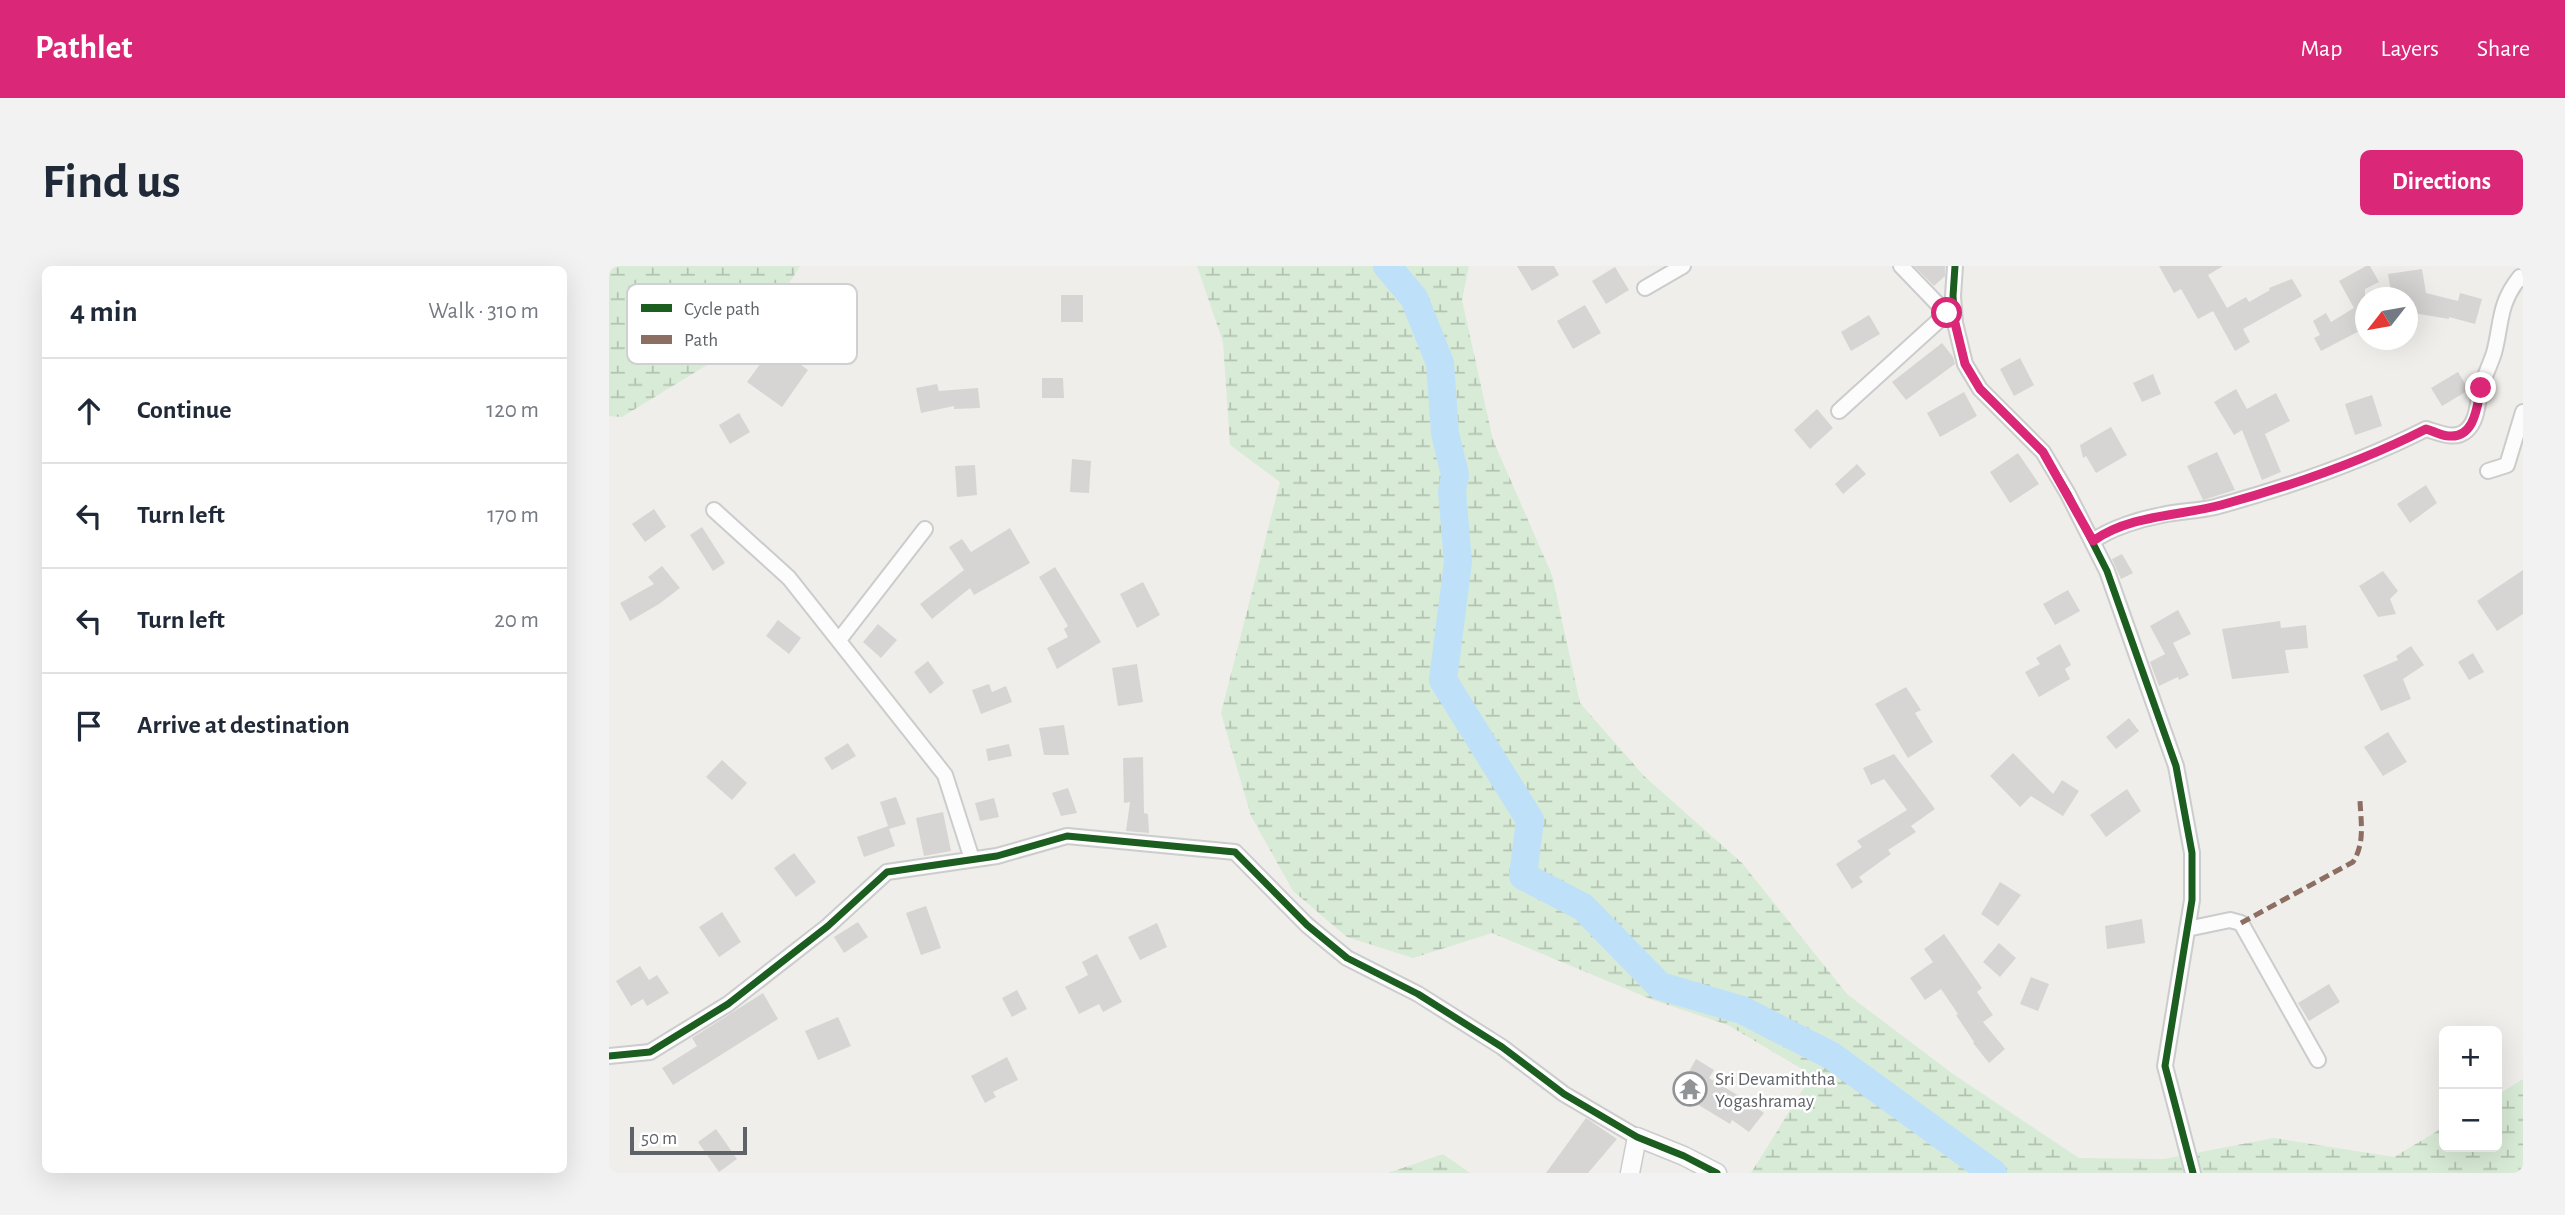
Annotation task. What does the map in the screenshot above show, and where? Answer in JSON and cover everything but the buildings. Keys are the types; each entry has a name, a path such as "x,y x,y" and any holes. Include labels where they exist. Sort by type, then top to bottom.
{"street":[{"path":"1645,288 1683,266"},
{"path":"1901,266 1951,318"},
{"path":"1955,266 1951,318 1965,364 1980,389 2043,452 2093,541 2107,571 2176,766 2192,853 2192,900 2165,1066 2193,1173"},
{"path":"2093,541 2111,531 2161,515 2206,509 2313,478 2397,444 2426,429 2449,437 2467,431 2474,419 2508,292 2520,277 2523,279"},
{"path":"1839,411 1951,318"},
{"path":"2488,471 2507,464 2523,412"},
{"path":"714,510 789,578 945,775 972,859"},
{"path":"839,640 925,529"},
{"path":"609,1056 650,1052 728,1004 828,926 887,872 997,856 1067,836 1235,852 1307,925 1347,958 1418,993 1502,1047 1565,1094 1637,1137 1717,1173"},
{"path":"2187,929 2230,920 2241,923 2318,1060"},
{"path":"1630,1173 1637,1137"}],"green space":[{"path":"609,266 800,266 789,284 627,284 627,364 709,364 622,417 609,416"},
{"path":"1197,266 1469,266 1462,300 1493,440 1552,575 1580,703 1644,776 1742,863 1847,994 1953,1074 2079,1158 2164,1159 2274,1138 2394,1157 2439,1130 2439,1152 2502,1152 2502,1092 2523,1079 2523,1173 1751,1173 1812,1075 1728,1025 1653,1000 1492,933 1413,958 1347,937 1293,891 1251,816 1221,713 1280,482 1230,445 1223,342"},
{"path":"1443,1154 1470,1173 1388,1173"}],"waterway":[{"path":"1387,266 1414,298 1440,363 1445,433 1455,475 1452,491 1458,562 1443,680 1530,820 1523,876 1583,907 1660,986 1742,1010 1832,1056 1993,1173"}],"marked path":[{"path":"2241,923 2353,862 2361,840 2360,801"}],"cycle path":[{"path":"1955,266 1955,323 1965,364 1980,389 2043,452 2068,494 2107,571 2176,766 2192,853 2192,900 2165,1066 2193,1173"},
{"path":"609,1056 650,1052 728,1004 828,926 887,872 997,856 1067,836 1235,852 1307,925 1347,958 1418,994 1502,1047 1564,1094 1637,1137 1717,1173"}],"place":[{"name":"Sri Devamiththa Yogashramay","path":"1690,1089"}],"route":[{"path":"1947,313 1955,323 1965,364 1980,389 2043,452 2093,541 2111,531 2161,515 2206,509 2275,491 2397,444 2426,429 2449,437 2467,431 2474,419 2481,388"}]}
